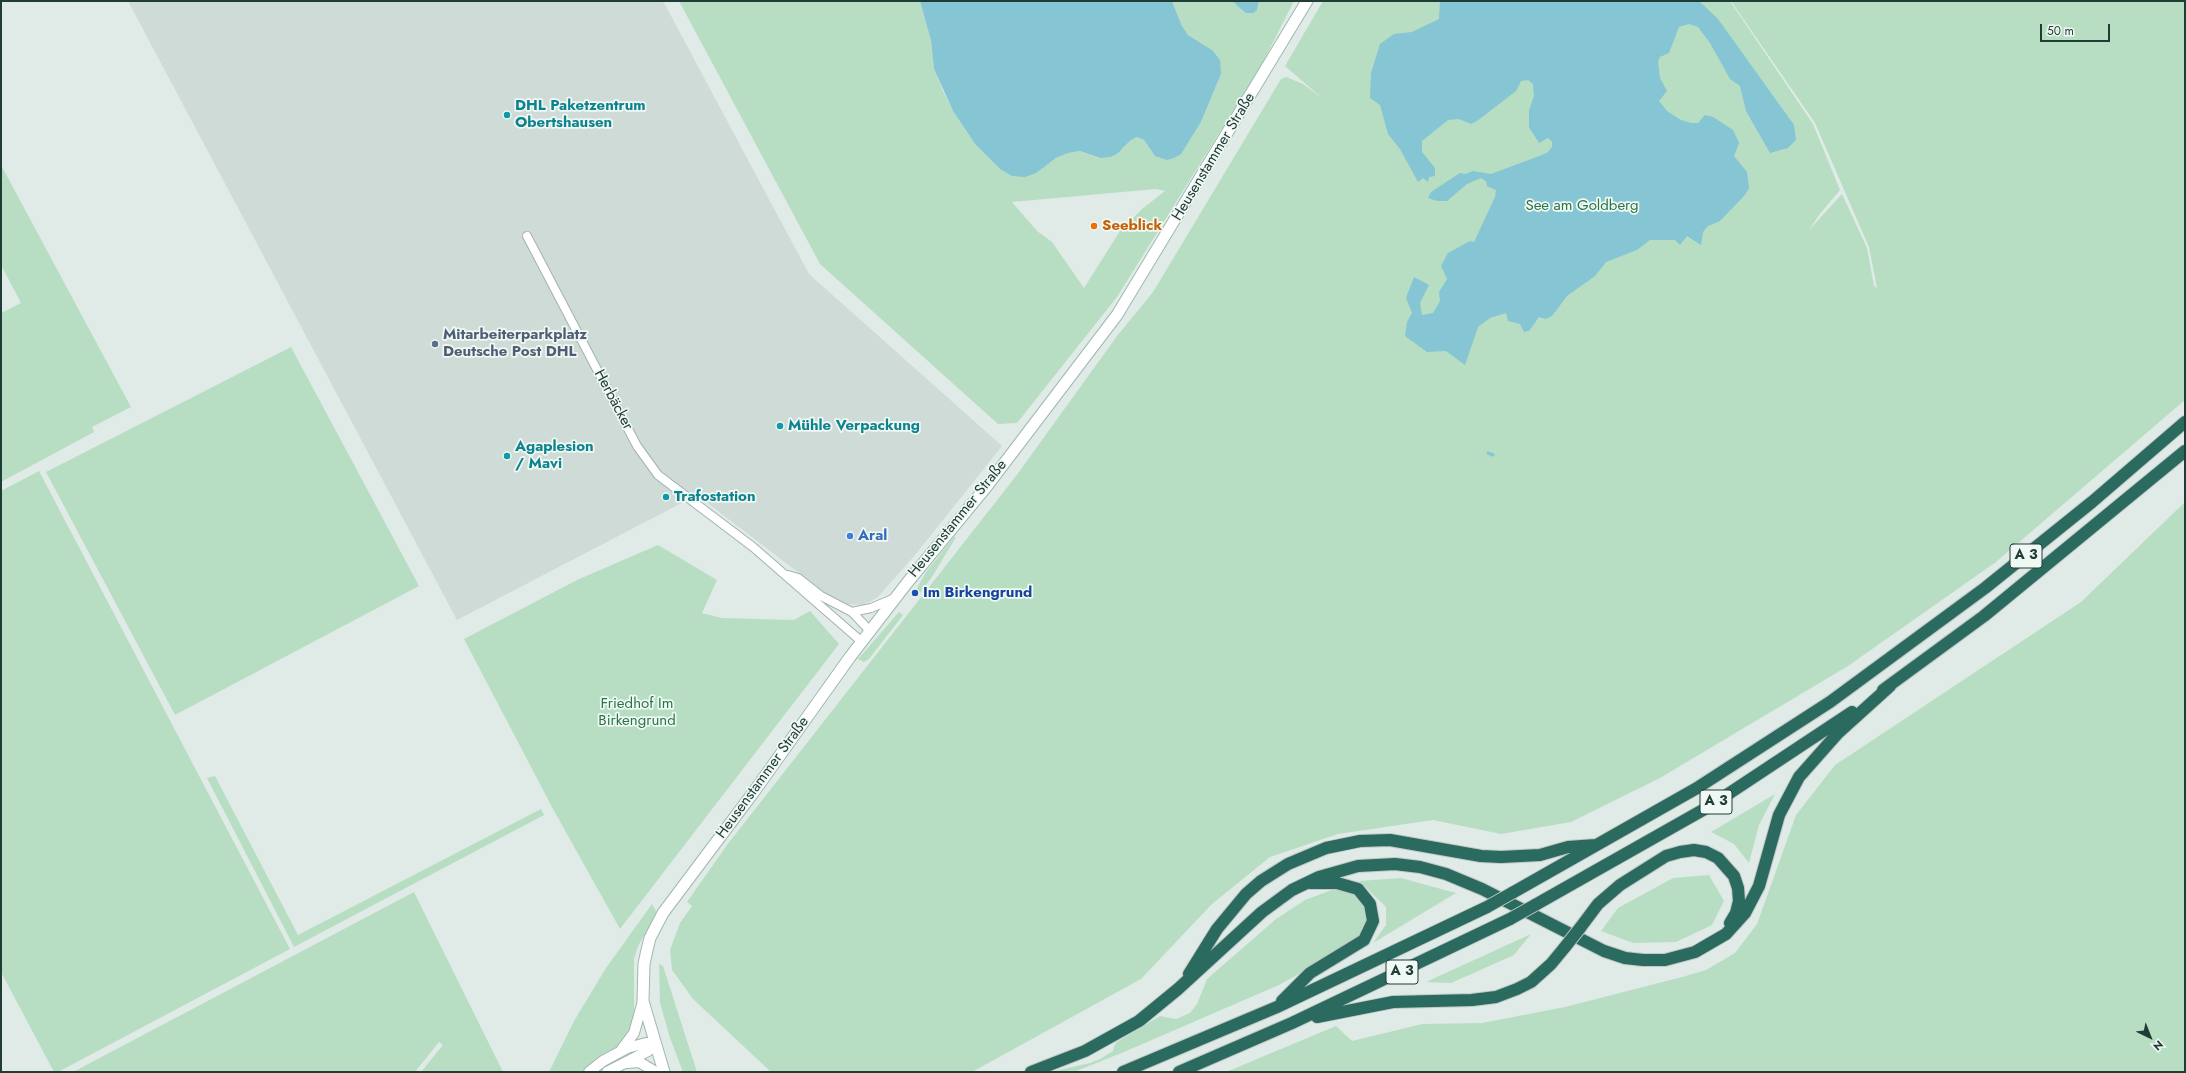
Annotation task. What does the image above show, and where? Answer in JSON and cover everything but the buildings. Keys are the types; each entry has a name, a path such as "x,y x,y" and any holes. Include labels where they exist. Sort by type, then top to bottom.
{"highway":[{"name":"A 3","path":"1123,1072 1276,1007 1487,907 1600,845 1697,788 1773,739 1900,652 2044,541 2185,422"},
{"name":"A 3","path":"1179,1072 1292,1023 1510,919 1710,806 1776,764 1890,686 1984,616 2185,451"},
{"path":"1032,1072 1085,1051 1111,1038 1139,1021 1178,990 1267,908 1304,883 1331,873 1358,866 1395,864 1420,867 1446,874 1482,889 1566,932 1620,956 1643,960 1665,960 1701,949 1721,938 1731,929 1749,906 1758,886 1779,815 1799,777 1838,733 1890,686"},
{"path":"1178,990 1217,929 1246,894 1273,872 1316,851 1360,841 1390,840 1481,856 1520,857 1540,855 1568,847 1600,845"},
{"path":"1292,1023 1393,1002 1472,1000 1496,997 1531,982 1551,964 1604,898 1626,881 1666,856 1680,852 1701,851 1718,858 1732,871 1737,882 1739,895 1738,908 1731,921 1719,936 1701,949"},
{"path":"1276,1007 1310,973 1364,940 1373,921 1370,904 1358,890 1337,883 1304,883"}],"main road":[{"name":"Heusenstammer Straße","path":"664,1072 643,1001 646,950 663,913 753,793 870,631 987,486 1117,315 1307,1"}],"street":[{"name":"Herbäcker","path":"527,236 637,446 658,474 787,575"},
{"path":"787,575 798,578 821,596 852,612 870,631"},
{"path":"787,575 862,642"},
{"path":"852,612 870,608 896,597"},
{"path":"589,1072 626,1046 634,1033 643,1001"},
{"path":"617,1052 646,1043 656,1045"},
{"path":"607,1072 648,1051 656,1045"},
{"path":"619,1065 634,1061 639,1062 656,1072"}],"shaded area":[{"path":"128,1 663,1 809,274 1002,446 915,555 877,598 862,605 846,604 829,596 697,495 457,620"}],"green space":[{"path":"679,1 920,1 931,41 934,69 943,91 953,111 975,144 1000,169 1045,166 1056,158 1068,153 1080,151 1099,158 1123,149 1131,140 1137,137 1144,140 1155,156 1186,146 1201,122 1221,74 1212,50 1188,35 1182,26 1172,1 1232,1 1235,4 1257,10 1259,1 1294,1 1262,64 1117,297 1017,423 998,424 820,264","holes":["1156,189 1165,191 1142,209 1120,231 1084,288 1052,242 1037,231 1012,202"]},
{"path":"1323,1 1730,1 1813,124 1840,190 1819,215 1809,230 1842,194 1867,248 1874,286 1877,288 1869,247 1815,123 1731,1 2185,1 2185,400 1996,562 1848,666 1660,778 1571,822 1501,834 1433,820 1338,834 1270,857 1212,904 1141,979 972,1072 771,1072 693,999 672,970 670,950 680,923 692,906 687,902 727,845 1016,476 1117,336 1153,292 1281,79 1286,77 1303,84 1323,99 1285,66"},
{"path":"1,165 131,407 92,427 94,432 1,482 1,313 21,303 1,265"},
{"path":"291,347 419,586 175,715 46,472"},
{"path":"39,471 290,949 58,1072 54,1072 1,972 1,491"},
{"path":"2185,502 2185,1072 1226,1072 1336,1026 1352,1041 1422,1024 1482,1023 1565,1007 1682,977 1706,970 1735,953 1757,924 1796,815 1835,765 2081,602"},
{"path":"954,537 956,537 932,577 920,593 916,590 926,572"},
{"name":"Friedhof Im Birkengrund","path":"658,545 717,580 702,613 722,618 794,620 810,611 839,644 620,929 553,809 464,639 577,580"},
{"path":"899,612 903,615 869,659 864,662 858,659"},
{"path":"215,776 298,935 541,809 544,815 294,947 207,778"},
{"path":"1775,794 1759,825 1749,863 1734,844 1711,832"},
{"path":"1709,875 1724,901 1712,925 1676,942 1633,943 1601,931 1618,908 1673,878"},
{"path":"1401,878 1456,893 1373,943 1386,925 1386,907 1359,881"},
{"path":"1337,888 1350,891 1360,898 1366,910 1367,921 1362,933 1350,945 1279,985 1124,1052 1074,1072 1050,1072 1090,1063 1100,1059 1113,1051 1117,1042 1160,1016 1176,1019 1190,1013 1197,1004 1207,979 1276,919 1305,900"},
{"path":"414,892 503,1072 421,1072 443,1045 439,1042 415,1072 73,1072"},
{"path":"652,904 657,913 638,946 634,959 634,1024 629,1036 621,1045 604,1054 581,1072 549,1072 574,1021 606,968"},
{"path":"1531,934 1514,955 1451,983 1426,982"},
{"path":"659,964 663,966 697,1072 683,1072 670,1038 660,1003"}],"water":[{"path":"920,1 1172,1 1182,26 1188,35 1212,50 1220,60 1221,74 1201,122 1181,154 1174,158 1167,160 1155,156 1144,140 1137,137 1131,140 1117,154 1110,157 1100,158 1080,151 1068,153 1056,158 1036,173 1025,177 1012,176 1000,169 975,144 953,111 934,69 931,41"},
{"path":"1232,1 1259,1 1257,10 1253,13 1246,13"},
{"name":"See am Goldberg","path":"1440,1 1699,1 1718,19 1794,125 1796,140 1788,148 1770,153 1746,111 1740,86 1730,79 1710,43 1698,27 1689,24 1679,27 1669,53 1660,57 1658,61 1660,78 1667,91 1659,101 1667,111 1681,120 1691,123 1698,123 1705,115 1713,117 1733,130 1739,143 1734,156 1747,172 1749,188 1745,195 1720,221 1708,226 1703,232 1701,245 1687,236 1680,245 1675,240 1650,240 1637,250 1606,262 1595,276 1567,296 1552,316 1546,319 1539,317 1529,331 1524,332 1520,324 1508,321 1506,313 1490,318 1478,327 1465,365 1446,351 1427,352 1405,336 1407,322 1412,313 1406,298 1414,277 1429,285 1420,303 1422,315 1433,313 1440,301 1439,292 1447,279 1441,266 1448,253 1470,241 1474,242 1495,197 1496,190 1487,186 1486,181 1481,178 1467,184 1447,201 1437,201 1428,198 1431,192 1460,173 1465,174 1473,171 1491,174 1542,155 1548,152 1552,147 1552,142 1548,138 1539,143 1529,127 1529,110 1534,96 1533,84 1528,80 1521,81 1516,91 1477,121 1471,124 1459,119 1448,120 1422,141 1422,152 1435,168 1435,176 1429,177 1428,182 1423,178 1418,182 1400,149 1388,134 1380,105 1370,98 1371,73 1380,44 1394,34 1412,32 1439,19"}],"waterway":[{"path":"1488,453 1493,455"}],"place":[{"name":"DHL Paketzentrum Obertshausen","path":"507,115"},
{"name":"Seeblick","path":"1094,226"},
{"name":"Mitarbeiterparkplatz Deutsche Post DHL","path":"435,344"},
{"name":"Mühle Verpackung","path":"780,426"},
{"name":"Agaplesion / Mavi","path":"507,456"},
{"name":"Trafostation","path":"666,497"},
{"name":"Aral","path":"850,536"},
{"name":"Im Birkengrund","path":"915,593"}]}
